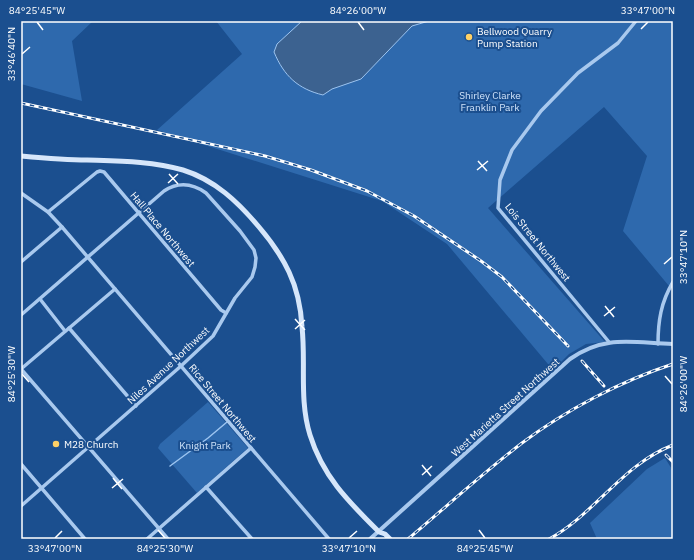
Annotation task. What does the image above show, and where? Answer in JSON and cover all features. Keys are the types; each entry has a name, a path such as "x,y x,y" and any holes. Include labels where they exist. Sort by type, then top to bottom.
{"main road":[{"path":"21,156 55,159 111,160 164,165 184,170 203,178 229,195 247,212 273,244 282,258 295,288 302,328 305,410 309,434 318,456 325,470 343,494 379,532 382,539"},
{"path":"379,532 385,534 390,539"}],"street":[{"name":"Lois Street Northwest","path":"609,342 498,208 500,180 512,150 541,111 578,73 618,42 636,21"},
{"name":"Hall Place Northwest","path":"48,212 97,172 104,172 221,310 226,313"},
{"name":"Niles Avenue Northwest","path":"21,315 169,188 179,185 190,185 199,188 206,193 240,231 254,250 256,258 252,277 235,298 213,336 136,406 21,506"},
{"name":"Rice Street Northwest","path":"21,193 48,212 62,227 329,539"},
{"path":"21,262 62,227"},
{"path":"658,344 658,326 661,310 667,292 673,282"},
{"path":"115,289 21,369 168,539"},
{"path":"40,299 65,331"},
{"path":"69,328 136,406"},
{"name":"West Marietta Street Northwest","path":"370,539 570,359 586,349 609,342 673,344"},
{"path":"147,539 251,448"},
{"path":"21,464 85,539"},
{"path":"206,487 252,539"}],"green space":[{"path":"21,21 93,21 72,41 82,101 21,84"},
{"name":"Shirley Clarke Franklin Park","path":"216,21 673,21 673,282 669,286 623,231 647,156 604,107 488,208 605,342 586,344 569,354 553,370 447,244 382,201 157,130 242,54"},
{"name":"Knight Park","path":"208,402 248,448 197,493 158,448 160,444"},
{"path":"665,458 673,471 673,538 597,539 590,523 647,469"}],"shaded area":[{"path":"302,21 429,21 412,26 361,79 332,89 323,95 306,89 287,75 274,52 277,44"}],"waterway":[{"path":"170,466 227,422"}],"railway":[{"path":"21,103 265,156 311,170 367,191 414,216 502,277 568,346"},
{"path":"582,361 604,386"},
{"path":"408,539 493,466 522,443 557,419 614,388 673,364"},
{"path":"549,539 565,529 581,516 639,464 655,453 673,445"},
{"path":"666,455 673,462"}],"place":[{"name":"Bellwood Quarry Pump Station","path":"469,37"},
{"name":"M28 Church","path":"56,444"}]}
